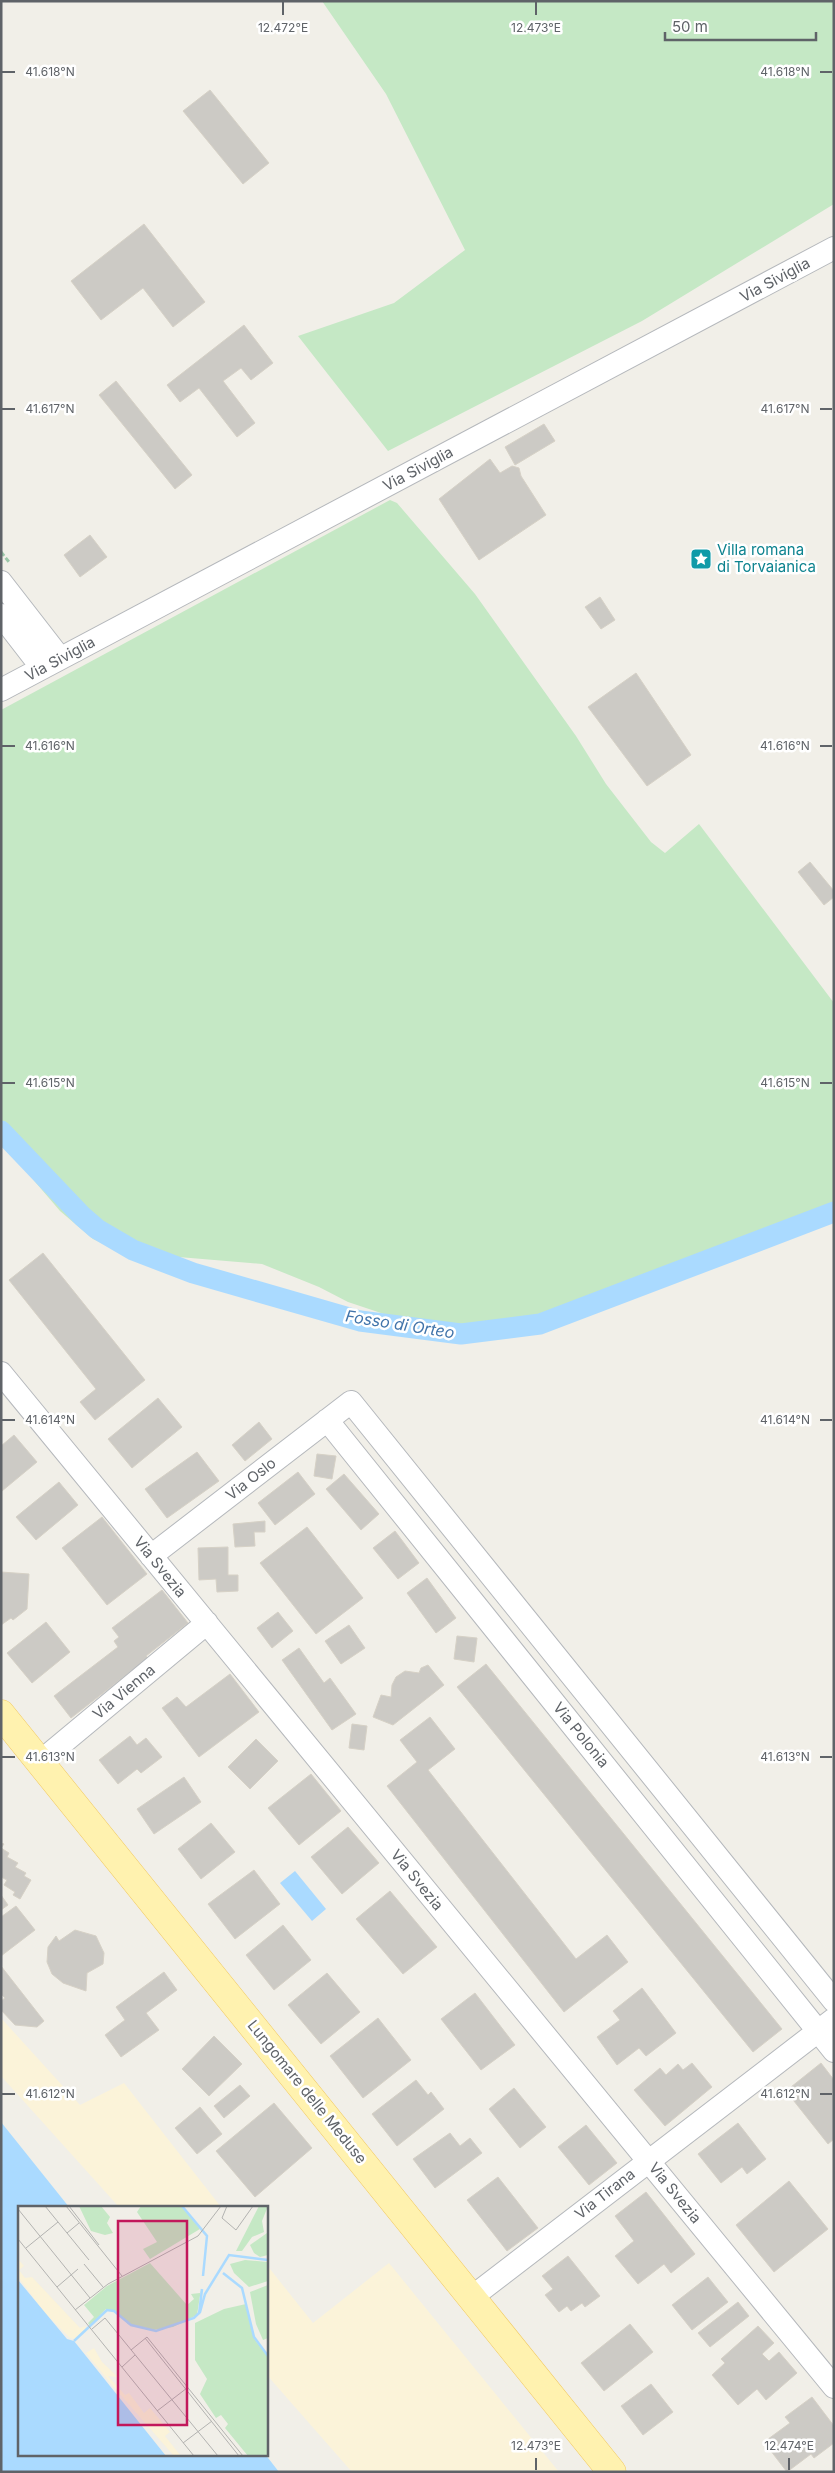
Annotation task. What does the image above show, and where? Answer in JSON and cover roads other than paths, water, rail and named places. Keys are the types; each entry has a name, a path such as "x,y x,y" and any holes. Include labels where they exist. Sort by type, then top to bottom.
{"main road":[{"name":"Lungomare delle Meduse","path":"1,1714 612,2472"}],"street":[{"name":"Via Siviglia","path":"1,690 834,248"},
{"path":"7,574 51,663"},
{"path":"1,615 51,663"},
{"name":"Via Svezia","path":"1,1373 834,2387"},
{"name":"Via Oslo","path":"151,1556 351,1402"},
{"name":"Via Polonia","path":"351,1402 834,2001"},
{"name":"Via Polonia","path":"327,1420 826,2025 834,2051"},
{"name":"Via Vienna","path":"41,1762 206,1623"},
{"name":"Via Tirana","path":"472,2297 826,2025"}],"water":[{"path":"295,1871 326,1909 312,1921 280,1883"},
{"path":"1,2122 68,2206 18,2206 18,2456 267,2456 279,2472 1,2472"}],"waterway":[{"name":"Fosso di Orteo","path":"1,1131 82,1216 97,1229 133,1250 193,1273 360,1321 461,1334 540,1324 834,1212"}],"place":[{"name":"Villa romana di Torvaianica","path":"701,559"}]}
